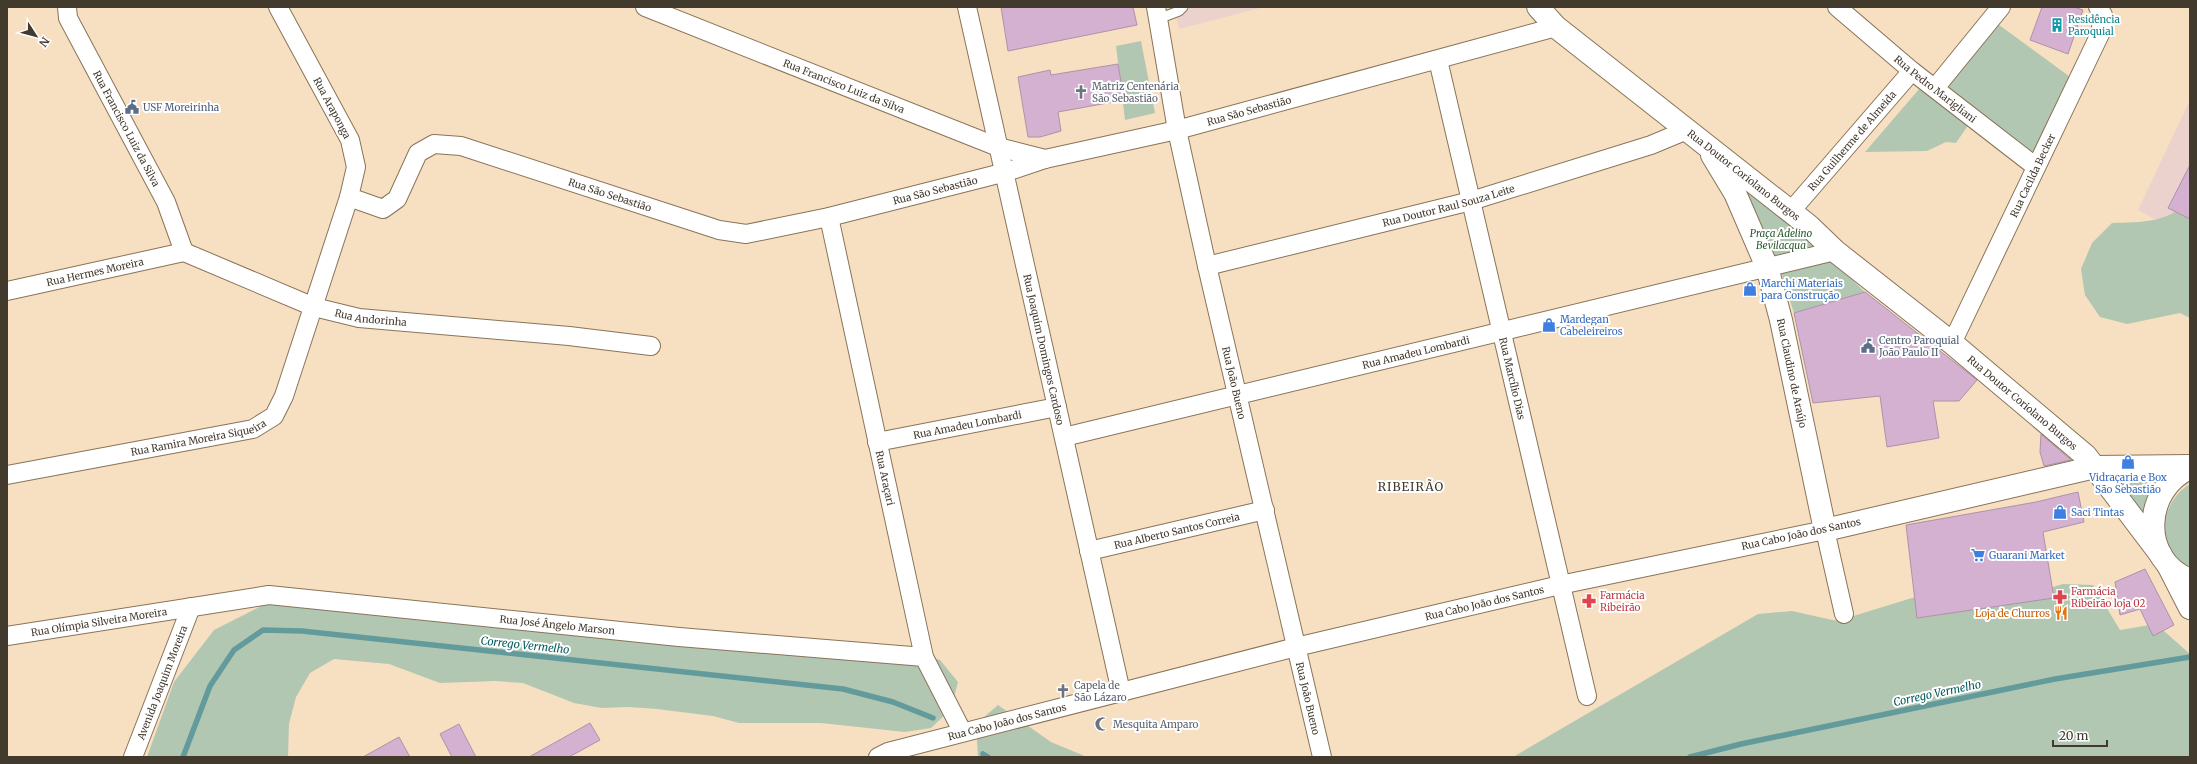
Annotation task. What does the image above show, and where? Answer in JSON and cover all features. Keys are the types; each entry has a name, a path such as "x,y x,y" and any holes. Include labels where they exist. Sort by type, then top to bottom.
{"street":[{"name":"Rua Francisco Luiz da Silva","path":"67,7 68,18 166,202 184,252"},
{"name":"Rua Araponga","path":"278,7 350,140 356,167 349,197 314,307"},
{"name":"Rua Francisco Luiz da Silva","path":"645,7 998,147 1044,159"},
{"name":"Rua Joaquim Domingos Cardoso","path":"968,7 998,147 1006,172 1121,692"},
{"name":"Rua Doutor Coriolano Burgos","path":"1538,7 1556,27 1791,211 1835,251 1952,343 2086,456 2164,559"},
{"name":"Rua Pedro Marigliani","path":"1837,7 1912,71 2036,167"},
{"path":"1935,88 2001,7"},
{"name":"Rua Cacilda Becker","path":"1952,343 2100,34 2103,15 2098,7"},
{"name":"Rua João Bueno","path":"1157,13 1177,130 1207,266 1322,757"},
{"name":"Rua São Sebastião","path":"349,197 383,209 397,200 418,153 434,144 461,146 719,230 746,234 829,217 1006,172 1044,159 1177,130 1556,27"},
{"name":"Rua Marcílio Dias","path":"1438,60 1586,696"},
{"name":"Rua Guilherme de Almeida","path":"1791,211 1912,71"},
{"name":"Rua Doutor Raul Souza Leite","path":"1207,266 1471,201 1651,145 1687,130"},
{"name":"Rua Claudino de Araújo","path":"1705,144 1735,193 1767,267 1781,320 1844,614"},
{"name":"Rua Araçari","path":"829,217 924,657 962,732"},
{"path":"1767,267 1835,251"},
{"name":"Rua Hermes Moreira","path":"7,291 184,252"},
{"name":"Rua Andorinha","path":"184,252 314,307 359,318 569,336 651,346"},
{"name":"Rua Amadeu Lombardi","path":"1064,437 1767,267"},
{"name":"Rua Ramira Moreira Siqueira","path":"7,475 253,429 274,416 284,396 314,307"},
{"name":"Rua Amadeu Lombardi","path":"877,442 1057,407"},
{"name":"Rua Cabo João dos Santos","path":"878,757 888,752 925,750 962,732 1296,647 1560,585 1825,530 2095,467 2190,467"},
{"path":"2190,467 2171,480 2162,492 2156,505 2154,528 2155,539 2190,608"},
{"name":"Rua Alberto Santos Correia","path":"1089,551 1265,510"},
{"path":"2164,559 2176,571 2190,580"},
{"name":"Rua José Ângelo Marson","path":"190,607 269,595 679,638 924,657"},
{"name":"Rua Olímpia Silveira Moreira","path":"7,636 190,607"},
{"name":"Avenida Joaquim Moreira","path":"133,757 190,607"}],"lane":[{"path":"1157,13 1179,11 1182,7"}],"shaded area":[{"path":"1174,7 1264,7 1179,29"},
{"path":"2190,100 2190,238 2138,210"}],"green space":[{"path":"1991,19 2077,82 2037,164 1973,118 1956,143 1946,142 1927,151 1865,152 1926,81 1935,88"},
{"path":"1141,41 1155,113 1125,120 1116,46"},
{"name":"Praça Adelino Bevilacqua","path":"1721,159 1830,250 1768,264"},
{"path":"2190,195 2190,318 2180,313 2127,324 2100,317 2085,295 2081,269 2092,243 2112,223 2156,220 2175,211"},
{"path":"1830,259 1865,292 1794,313 1781,272"},
{"path":"2118,477 2164,477 2146,502 2143,518"},
{"path":"2190,484 2190,570 2171,552 2164,530 2167,512 2171,504 2176,496"},
{"path":"2063,584 2093,585 2120,630 2156,624 2190,654 2190,757 1513,757 1758,614 1792,611 1837,621 1925,594 2002,602"},
{"path":"279,597 914,652 940,660 958,682 951,709 931,728 905,732 821,723 739,723 713,716 657,709 629,707 602,708 574,703 523,683 495,681 440,683 389,664 334,659 310,673 296,697 289,724 288,757 147,757 174,682 214,630"},
{"path":"998,705 1051,742 1087,757 978,757 976,724"}],"building":[{"path":"1001,7 1133,7 1137,25 1008,51"},
{"name":"Residência Paroquial","path":"2042,7 2074,7 2083,10 2068,54 2030,40"},
{"path":"1118,64 1124,100 1058,112 1061,131 1040,137 1028,137 1018,77 1050,70 1051,75"},
{"path":"2190,165 2190,219 2168,208"},
{"name":"Centro Paroquial João Paulo II","path":"1865,292 1977,380 1959,401 1933,401 1939,438 1887,447 1880,396 1813,403 1794,313"},
{"path":"2041,434 2071,460 2044,466 2040,452"},
{"name":"Guarani Market","path":"2078,492 2084,522 2043,532 2054,598 1917,618 1906,525 2036,502"},
{"path":"2145,569 2174,625 2153,636 2140,609 2120,615 2115,582"},
{"path":"590,723 600,740 569,757 529,757"},
{"path":"459,724 476,757 452,757 440,734"},
{"path":"399,737 410,757 363,757"}],"waterway":[{"name":"Corrego Vermelho","path":"183,757 210,686 234,650 263,630 302,631 843,689 893,702 933,718"},
{"name":"Corrego Vermelho","path":"1690,757 1741,744 2055,679 2190,657"},
{"name":"Corrego Vermelho","path":"983,754 988,757"}],"place":[{"name":"Residência Paroquial","path":"2057,25"},
{"name":"Matriz Centenária São Sebastião","path":"1081,92"},
{"name":"USF Moreirinha","path":"132,107"},
{"name":"Marchi Materiais para Construção","path":"1750,289"},
{"name":"Mardegan Cabeleireiros","path":"1549,325"},
{"name":"Centro Paroquial João Paulo II","path":"1868,346"},
{"name":"Vidraçaria e Box São Sebastião","path":"2128,462"},
{"name":"Saci Tintas","path":"2060,512"},
{"name":"Guarani Market","path":"1978,555"},
{"name":"Farmácia Ribeirão loja 02","path":"2060,597"},
{"name":"Farmácia Ribeirão","path":"1589,601"},
{"name":"Loja de Churros","path":"2061,613"},
{"name":"Capela de São Lázaro","path":"1063,691"},
{"name":"Mesquita Amparo","path":"1102,724"}],"district":[{"name":"RIBEIRÃO","path":"1411,486"}]}
